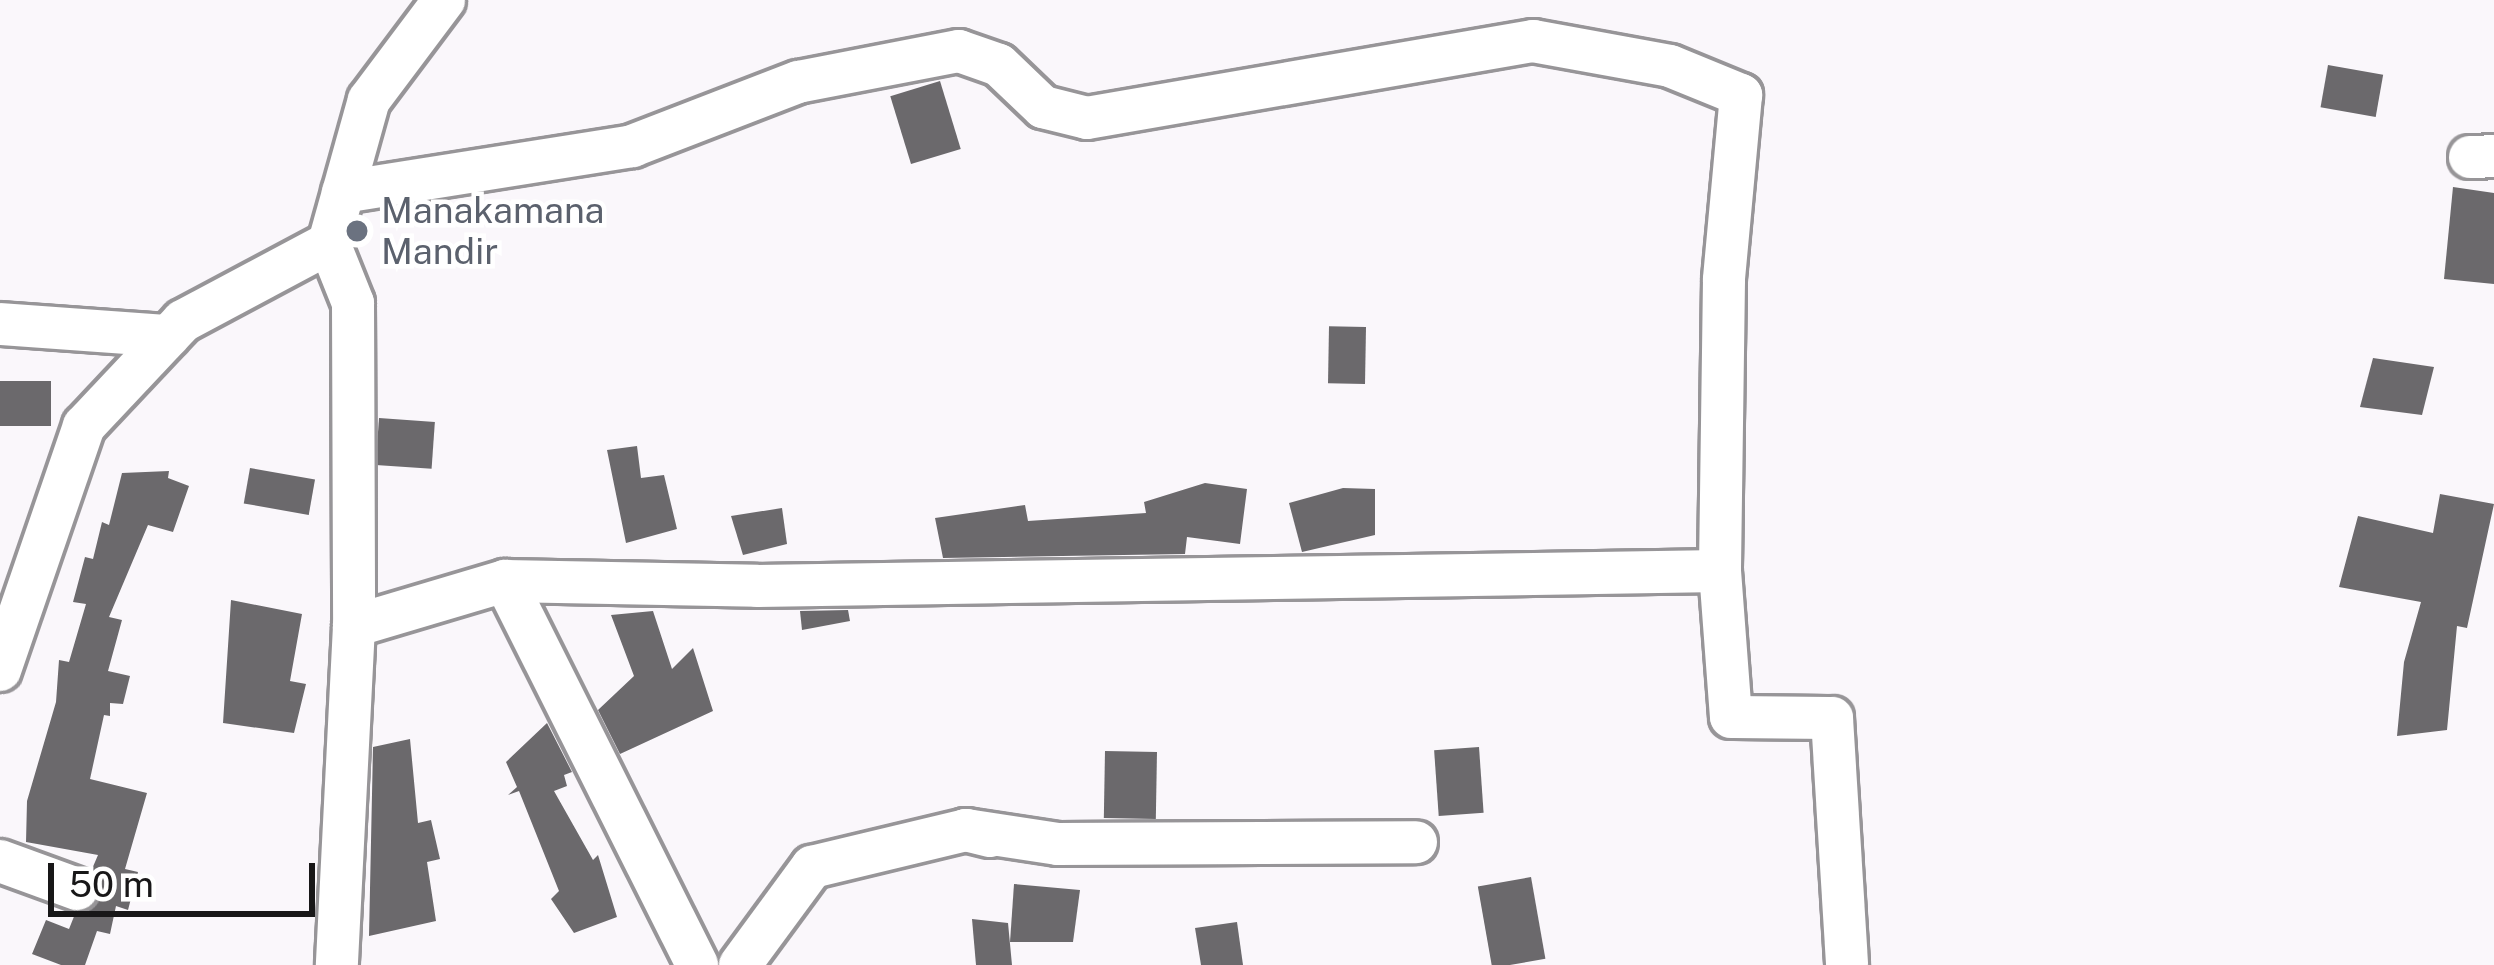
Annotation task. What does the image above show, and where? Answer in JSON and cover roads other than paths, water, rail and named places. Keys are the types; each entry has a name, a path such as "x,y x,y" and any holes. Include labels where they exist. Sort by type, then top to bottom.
{"street":[{"path":"337,965 355,626 353,303 329,243 369,100 444,0"},
{"path":"344,192 632,146 798,82 959,51 999,65 1042,106 1087,118 1534,41 1670,66 1741,95 1724,280 1720,571 1731,717 1832,718 1847,965"},
{"path":"0,670 84,426 169,336 329,243"},
{"path":"0,324 169,336"},
{"path":"355,626 505,580 757,586 1720,571"},
{"path":"505,580 697,965"},
{"path":"740,965 812,867 966,830 1058,844 1416,842"},
{"path":"966,830 1012,842"},
{"path":"0,860 77,889"}],"place":[{"name":"Manakamana Mandir","path":"357,231"}]}
